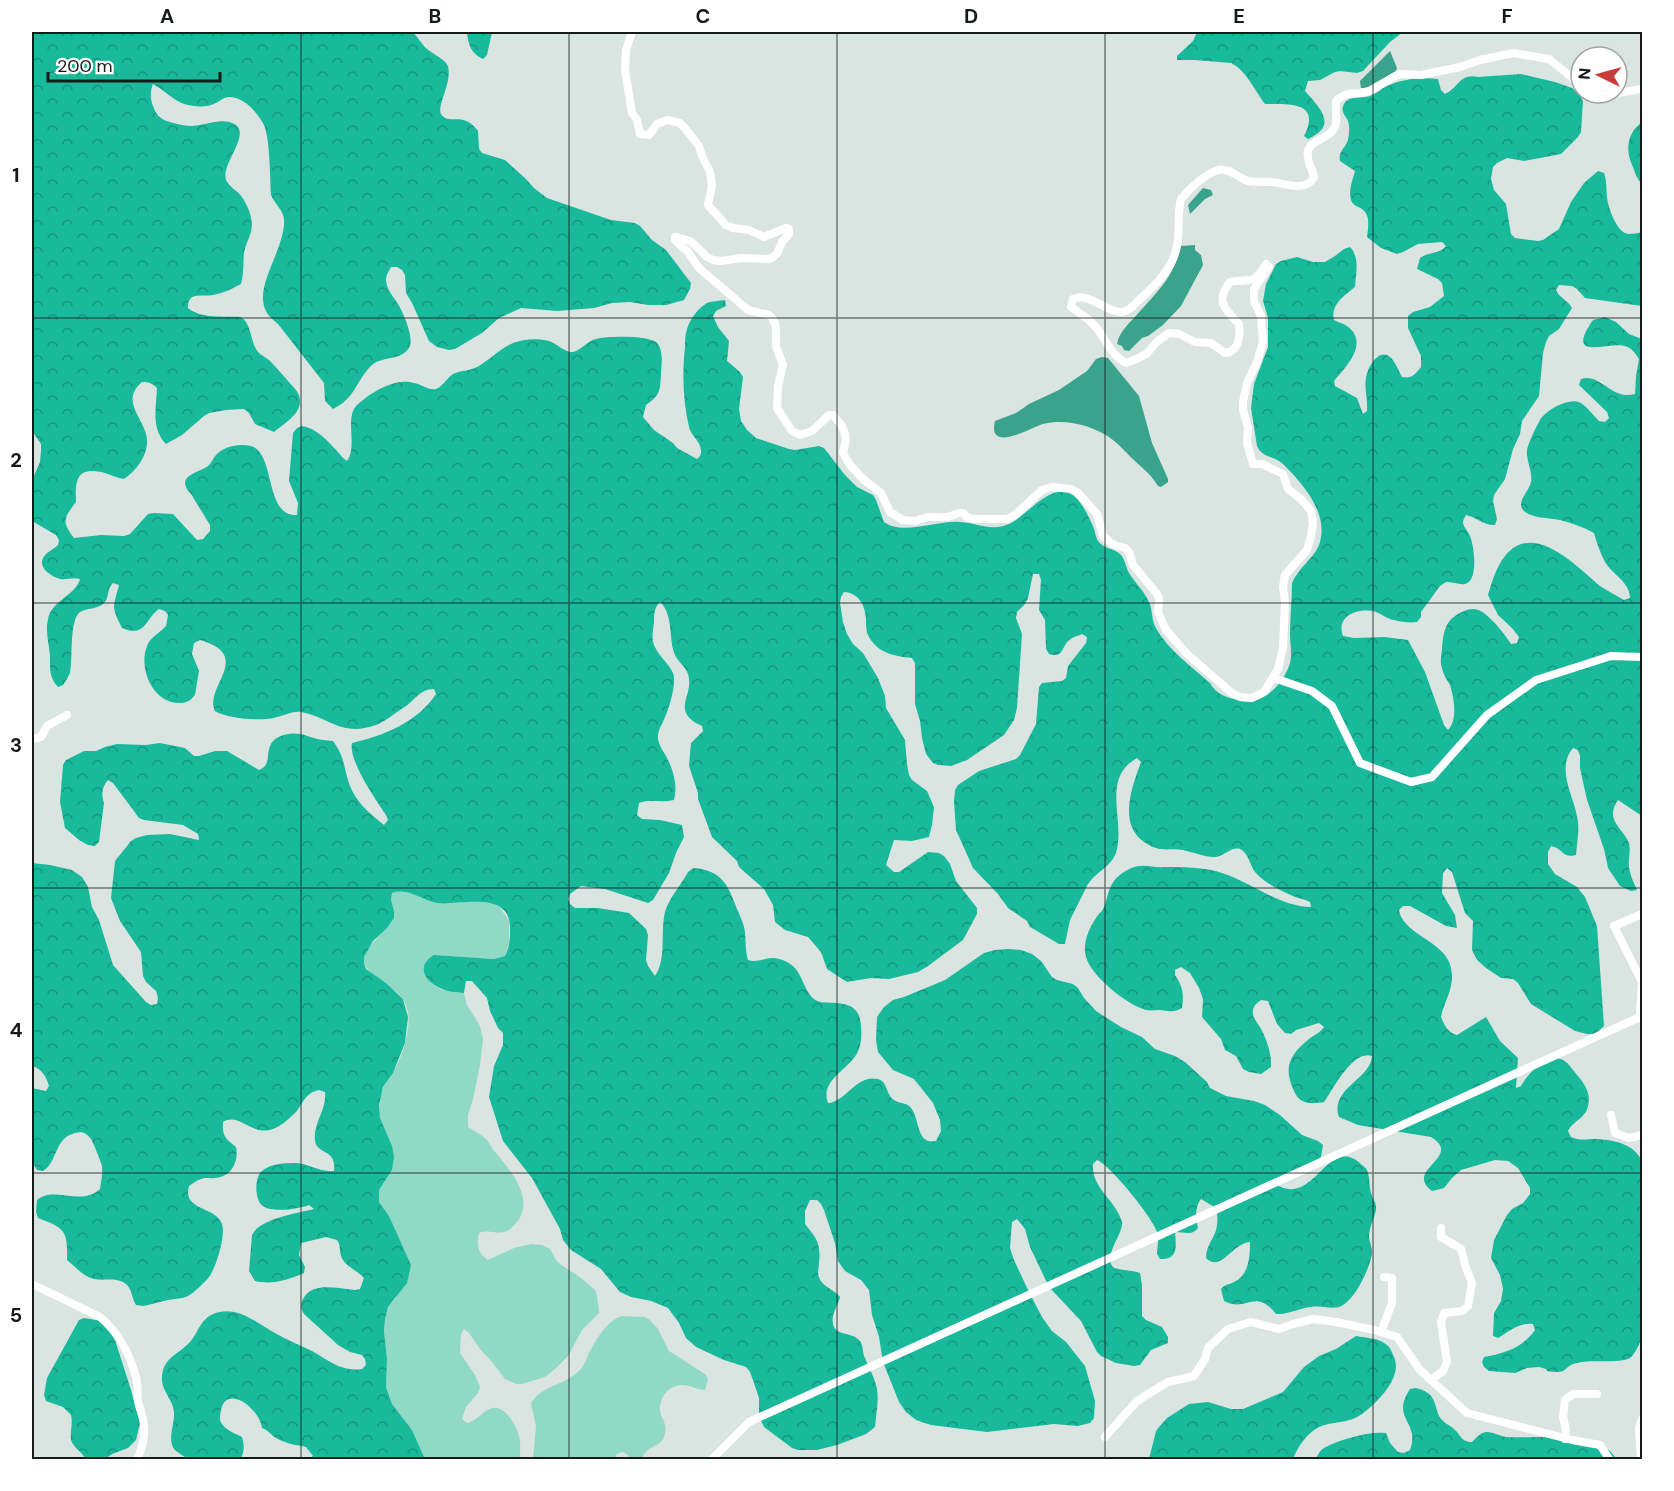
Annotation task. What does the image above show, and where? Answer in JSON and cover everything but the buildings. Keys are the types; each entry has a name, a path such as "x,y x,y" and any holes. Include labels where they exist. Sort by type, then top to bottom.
{"street":[{"path":"632,32 625,59 626,82 632,113 637,120 640,134 649,135 657,124 668,120 680,123 699,146 710,172 712,185 708,206 726,225 749,230 764,237 786,228 789,229 789,234 782,242 777,254 770,258 713,260 690,241 677,237 675,240 688,252 699,268 748,310 769,315 772,318 775,324 776,346 783,364 778,386 777,408 792,431 800,435 812,431 829,415 833,415 845,434 843,452 850,465 881,493 890,512 903,520 948,517 959,513 975,519 1006,519 1015,515 1042,490 1052,487 1077,492 1096,514 1103,536 1129,552 1132,565 1157,594 1158,612 1166,630 1187,654 1232,693 1246,698 1258,696 1264,692 1278,669 1283,648 1285,575 1309,546 1313,518 1307,505 1288,489 1283,474 1262,464 1253,464 1248,443 1248,427 1243,402 1247,383 1263,342 1261,316 1254,301 1254,289 1269,267 1266,264 1256,277 1250,280 1230,282 1222,292 1222,303 1239,324 1238,343 1235,349 1225,353 1211,343 1195,342 1179,334 1168,333 1146,354 1126,363 1112,352 1096,327 1073,308 1072,299 1080,297 1120,312 1125,312 1135,305 1157,283 1170,265 1177,246 1181,199 1207,176 1220,169 1247,181 1296,186 1309,184 1314,177 1308,158 1308,149 1315,141 1328,136 1333,131 1336,124 1335,110 1338,99 1347,94 1369,91 1399,74 1421,75 1513,53 1541,57 1555,62 1569,74"},
{"path":"1274,678 1312,691 1332,706 1360,763 1411,782 1432,777 1487,715 1536,680 1611,656 1642,657"},
{"path":"32,740 41,737 47,726 67,715"},
{"path":"711,1460 749,1422 1642,1017 1640,1011 1642,982 1614,926 1642,914"},
{"path":"1611,1115 1614,1133 1629,1137 1642,1135"},
{"path":"1431,1380 1443,1371 1447,1362 1442,1322 1444,1313 1462,1311 1467,1306 1472,1283 1461,1249 1441,1237 1441,1228"},
{"path":"1381,1332 1392,1303 1392,1278 1384,1277"},
{"path":"32,1284 100,1317 120,1339 137,1378 138,1400 144,1420 142,1444 136,1460"},
{"path":"1105,1437 1137,1401 1168,1382 1194,1376 1208,1348 1228,1329 1251,1322 1279,1329 1312,1319 1397,1337 1420,1370 1467,1413 1565,1439 1600,1445 1610,1460"},
{"path":"1565,1439 1566,1430 1563,1417 1565,1400 1573,1394 1597,1394"},
{"path":"1641,1460 1639,1435 1642,1419"}],"shaded area":[{"path":"1390,51 1397,68 1396,71 1368,88 1361,88 1360,81"},
{"path":"1203,188 1211,190 1213,195 1205,199 1190,214 1188,205"},
{"path":"1195,245 1195,250 1201,255 1203,265 1181,306 1163,325 1142,338 1129,351 1124,350 1117,344 1120,336 1169,276 1178,257 1180,246"},
{"path":"1108,358 1139,396 1152,443 1168,479 1168,482 1161,487 1116,442 1086,426 1051,422 1003,438 997,436 994,431 995,421 1016,413 1029,404 1059,390 1087,371 1096,359"},
{"path":"398,891 456,903 474,901 493,903 499,906 509,921 509,944 505,956 494,959 434,955 431,983 442,990 464,993 467,1005 480,1026 483,1039 480,1065 468,1115 468,1127 487,1140 516,1179 523,1200 523,1210 519,1220 506,1231 479,1233 479,1248 488,1260 514,1248 531,1244 542,1245 550,1249 560,1264 581,1278 595,1290 597,1295 599,1313 582,1330 568,1356 545,1377 522,1384 505,1379 469,1333 464,1329 461,1334 460,1353 480,1387 478,1393 466,1407 462,1419 467,1423 492,1408 501,1410 513,1422 518,1432 520,1459 425,1459 412,1430 392,1404 386,1387 385,1319 388,1307 396,1298 408,1260 389,1216 379,1202 379,1190 389,1175 379,1106 382,1091 402,1053 409,1019 403,999 372,974 364,963 364,957 394,911 392,893"},
{"path":"622,1316 645,1317 650,1320 658,1329 669,1351 705,1374 708,1379 705,1390 682,1385 673,1387 666,1393 661,1400 660,1410 665,1424 664,1437 660,1443 644,1454 642,1459 630,1459 623,1452 617,1454 614,1459 533,1459 536,1426 531,1403 542,1392 580,1370 604,1330 612,1321"}],"green space":[{"path":"32,32 412,32 427,49 446,63 449,75 440,110 445,118 460,119 473,126 478,131 479,149 482,153 505,160 547,198 611,220 635,223 640,226 652,240 666,250 691,283 684,300 666,305 630,302 557,311 521,308 499,318 482,333 455,349 449,350 437,347 429,341 406,293 405,275 397,267 391,267 386,276 386,283 408,326 411,338 409,348 401,355 372,365 347,400 333,409 325,401 324,383 271,318 264,306 264,286 281,241 284,219 271,195 269,149 264,125 254,110 245,102 235,98 227,97 209,106 192,106 180,102 153,84 152,103 156,113 163,119 191,126 231,122 236,125 240,136 227,166 226,180 245,201 252,220 244,253 241,284 217,294 193,297 188,303 188,308 199,314 244,319 257,351 270,361 296,390 300,403 295,414 274,432 255,424 244,409 226,410 209,413 182,435 166,444 156,425 157,388 150,383 142,382 133,395 133,402 146,434 145,454 134,471 124,479 96,471 89,471 80,476 76,487 76,502 66,520 67,527 74,538 101,535 124,536 130,534 148,514 154,513 173,514 197,540 203,539 210,531 210,525 186,488 186,479 208,466 219,452 237,445 251,446 259,451 279,506 287,513 297,515 298,503 289,481 293,433 297,428 307,427 317,432 347,461 351,448 353,411 369,395 399,382 414,383 436,389 453,374 476,368 509,345 526,340 549,341 573,352 593,340 602,338 629,337 654,341 658,344 662,355 660,385 657,396 646,405 643,417 654,430 677,448 697,459 701,455 701,447 689,427 684,397 686,334 690,321 700,308 709,302 725,300 726,306 716,311 713,316 729,341 727,361 743,377 739,409 741,421 756,438 795,450 819,446 824,448 857,487 873,495 884,522 901,528 951,522 990,527 1002,526 1016,520 1047,496 1063,492 1071,494 1086,512 1098,541 1123,557 1129,574 1147,598 1154,625 1167,644 1219,693 1241,701 1257,700 1277,686 1289,666 1292,583 1298,572 1317,550 1321,533 1318,511 1306,490 1283,464 1262,453 1257,446 1251,408 1254,384 1268,347 1268,318 1263,301 1266,284 1276,264 1281,261 1297,257 1313,262 1325,262 1344,249 1350,247 1353,251 1356,261 1355,287 1339,301 1333,315 1334,320 1345,325 1354,333 1356,347 1354,355 1334,381 1335,386 1357,398 1363,414 1367,411 1366,378 1374,360 1381,355 1386,355 1394,361 1402,377 1411,377 1415,374 1421,367 1421,356 1408,328 1408,316 1413,312 1430,307 1444,296 1442,283 1438,279 1417,269 1420,258 1446,246 1442,242 1418,244 1397,254 1381,248 1367,237 1367,215 1353,204 1350,196 1355,171 1340,161 1340,155 1349,133 1349,123 1343,111 1344,104 1352,98 1367,97 1393,84 1418,78 1438,79 1441,90 1445,94 1463,79 1472,76 1521,74 1569,87 1569,105 1583,105 1581,132 1578,137 1561,154 1524,161 1507,158 1497,163 1493,167 1491,179 1494,190 1506,204 1511,234 1515,238 1538,241 1559,229 1571,202 1584,183 1598,171 1604,173 1608,201 1616,224 1628,234 1642,232 1642,306 1585,298 1572,286 1559,285 1557,293 1572,308 1559,329 1549,336 1546,342 1539,396 1522,421 1505,479 1494,495 1497,519 1495,525 1466,515 1463,520 1472,541 1474,554 1474,570 1469,581 1465,584 1446,582 1440,586 1421,612 1421,617 1417,622 1397,621 1376,612 1363,611 1350,614 1341,629 1343,636 1354,638 1385,637 1408,640 1425,672 1444,725 1448,730 1453,721 1454,709 1450,685 1441,664 1446,627 1456,615 1476,609 1492,620 1511,644 1517,643 1519,637 1498,615 1488,595 1499,565 1516,546 1529,543 1555,550 1603,588 1624,600 1630,598 1627,587 1605,562 1594,533 1564,521 1531,515 1524,511 1521,504 1531,482 1528,447 1538,423 1545,414 1559,405 1575,401 1584,405 1599,421 1605,422 1609,418 1607,412 1579,385 1581,379 1594,379 1620,394 1635,394 1639,359 1631,349 1625,346 1586,346 1583,342 1585,333 1593,320 1605,317 1616,322 1629,334 1642,339 1642,816 1618,800 1613,813 1616,823 1629,843 1630,870 1637,890 1631,891 1620,886 1608,868 1587,800 1580,768 1580,756 1578,750 1573,748 1568,756 1566,773 1578,821 1576,855 1568,856 1551,846 1548,852 1548,864 1555,874 1577,887 1585,897 1597,926 1604,1026 1595,1034 1575,1031 1531,1004 1513,979 1501,978 1477,960 1472,950 1473,921 1465,913 1452,872 1447,868 1443,873 1442,893 1455,915 1457,928 1446,926 1410,906 1403,906 1399,910 1410,927 1437,947 1450,964 1452,982 1441,1017 1445,1026 1457,1035 1486,1017 1500,1041 1518,1058 1516,1088 1521,1086 1534,1070 1546,1061 1559,1059 1566,1062 1583,1083 1589,1098 1585,1114 1568,1131 1571,1137 1609,1140 1628,1146 1642,1161 1642,1337 1637,1348 1630,1358 1625,1360 1577,1363 1559,1372 1547,1371 1539,1367 1527,1368 1515,1373 1489,1371 1482,1362 1484,1357 1513,1349 1535,1330 1533,1324 1524,1324 1498,1338 1493,1336 1494,1313 1501,1301 1503,1289 1500,1275 1491,1258 1494,1240 1507,1215 1523,1203 1530,1194 1530,1188 1518,1168 1508,1161 1495,1160 1461,1170 1444,1188 1432,1191 1425,1183 1424,1177 1441,1151 1439,1144 1431,1137 1358,1125 1339,1117 1340,1099 1365,1071 1372,1056 1365,1055 1351,1064 1324,1102 1307,1103 1297,1097 1291,1084 1290,1063 1296,1051 1324,1027 1319,1023 1296,1030 1291,1034 1285,1033 1277,1024 1268,1001 1261,1000 1254,1006 1253,1014 1267,1043 1271,1067 1261,1074 1249,1072 1243,1069 1236,1056 1225,1050 1221,1039 1202,1017 1203,999 1199,988 1190,973 1181,967 1175,970 1175,975 1182,991 1182,1008 1174,1011 1148,1010 1138,1007 1111,989 1095,973 1089,965 1085,952 1089,931 1103,908 1114,881 1133,867 1185,867 1216,871 1288,903 1311,907 1310,902 1295,897 1263,880 1240,849 1234,849 1218,857 1210,857 1180,849 1159,849 1143,841 1130,822 1129,811 1130,798 1141,762 1137,758 1126,767 1117,789 1116,853 1111,862 1088,884 1070,920 1065,944 1059,944 1030,927 1027,921 1008,908 973,868 956,830 955,790 958,785 979,771 1016,759 1020,755 1036,724 1039,687 1042,683 1062,681 1066,678 1068,666 1086,643 1087,637 1082,634 1068,641 1059,654 1049,654 1046,649 1045,620 1039,610 1041,580 1039,574 1033,574 1028,598 1017,612 1016,618 1022,634 1017,708 1014,720 1004,735 967,760 951,766 933,763 926,754 915,704 915,663 912,658 886,652 875,645 867,633 863,605 857,597 849,593 844,592 841,597 843,622 847,634 853,644 863,653 878,678 885,696 886,708 905,740 909,775 927,791 934,807 929,837 912,841 894,840 886,865 894,872 899,872 928,852 939,853 950,864 956,881 977,908 977,914 963,940 918,972 889,979 871,978 847,982 827,969 821,952 808,937 785,930 775,922 773,905 764,889 739,867 737,861 712,837 689,766 691,743 703,731 702,726 687,715 685,703 689,682 688,674 675,655 669,620 660,602 655,611 653,642 673,673 674,683 658,739 673,772 675,794 674,800 639,803 637,815 642,819 682,825 684,837 669,873 653,900 648,903 605,889 581,886 570,894 568,899 570,904 575,908 598,908 629,913 646,929 648,935 646,960 655,976 661,962 665,912 672,897 693,868 711,872 727,886 743,923 748,960 775,958 787,962 797,971 806,989 816,1001 847,1005 858,1013 861,1022 859,1049 852,1061 831,1082 826,1095 828,1103 840,1098 863,1080 878,1079 884,1083 891,1098 911,1108 919,1130 925,1139 930,1141 936,1141 941,1131 940,1120 933,1103 914,1079 893,1070 878,1052 877,1017 893,1000 945,980 984,953 1008,949 1032,954 1041,961 1052,977 1078,988 1096,1011 1142,1037 1155,1049 1185,1062 1207,1082 1210,1088 1226,1096 1265,1105 1302,1135 1323,1145 1321,1157 1311,1165 1275,1184 1289,1189 1301,1187 1329,1163 1339,1158 1349,1157 1366,1168 1376,1208 1369,1233 1372,1254 1361,1282 1353,1296 1336,1308 1311,1307 1276,1314 1262,1302 1232,1304 1224,1301 1221,1289 1239,1279 1246,1270 1250,1242 1237,1247 1217,1262 1211,1262 1206,1258 1216,1230 1217,1214 1216,1208 1201,1199 1196,1210 1198,1228 1191,1233 1175,1232 1175,1251 1170,1257 1160,1259 1157,1254 1158,1235 1149,1218 1121,1182 1097,1160 1093,1164 1096,1180 1115,1207 1122,1222 1110,1256 1111,1262 1115,1268 1140,1273 1142,1316 1162,1327 1168,1337 1168,1343 1151,1350 1140,1365 1116,1363 1101,1356 1081,1321 1049,1287 1030,1247 1025,1229 1017,1219 1012,1222 1010,1248 1014,1260 1042,1317 1085,1366 1095,1401 1094,1418 1090,1423 1078,1426 1054,1424 987,1432 931,1425 916,1420 899,1402 883,1362 879,1337 872,1315 869,1290 861,1280 845,1271 838,1261 835,1243 824,1210 817,1200 810,1200 805,1211 805,1224 819,1246 818,1276 822,1283 840,1297 834,1313 834,1328 861,1342 876,1385 878,1403 875,1427 866,1434 817,1450 792,1448 764,1427 759,1416 759,1398 746,1367 696,1347 686,1338 668,1308 620,1292 601,1269 571,1250 563,1240 560,1229 532,1178 503,1141 489,1097 494,1066 503,1045 503,1033 490,1011 487,998 472,981 466,981 464,993 452,992 434,985 426,977 424,968 428,959 434,955 494,959 505,956 510,939 508,916 502,908 493,904 482,902 437,903 409,893 398,892 392,893 394,918 373,941 364,957 364,963 366,969 403,999 408,1017 405,1043 393,1073 383,1087 379,1105 380,1118 392,1146 394,1157 392,1170 379,1190 379,1202 389,1216 411,1265 407,1283 388,1307 385,1319 386,1387 392,1404 412,1430 425,1459 309,1459 313,1456 306,1447 276,1438 262,1428 260,1420 249,1406 235,1399 224,1402 220,1419 226,1428 242,1437 244,1448 240,1459 195,1460 186,1458 175,1450 171,1443 174,1410 163,1385 162,1373 167,1362 190,1342 202,1323 213,1314 230,1311 238,1313 336,1365 348,1369 362,1369 366,1365 362,1355 350,1352 338,1345 304,1314 301,1305 305,1296 315,1289 328,1287 360,1289 364,1278 343,1259 337,1240 326,1237 301,1243 299,1255 305,1267 304,1273 286,1280 268,1282 255,1281 249,1271 252,1235 256,1229 270,1221 314,1209 309,1205 279,1210 263,1206 258,1200 256,1190 261,1172 272,1165 290,1163 334,1171 330,1155 316,1145 315,1140 316,1128 325,1099 325,1092 319,1090 308,1096 294,1114 273,1129 258,1130 235,1120 223,1122 225,1136 236,1147 237,1153 233,1168 221,1177 203,1178 195,1182 189,1186 188,1194 190,1200 195,1204 219,1218 223,1229 220,1251 209,1277 188,1296 143,1306 136,1305 126,1284 114,1280 94,1279 79,1271 67,1260 67,1243 63,1232 38,1218 37,1200 44,1196 51,1194 84,1196 100,1189 102,1166 91,1139 82,1132 63,1140 48,1167 43,1171 37,1170 32,1162 32,1088 46,1091 49,1086 43,1073 32,1066 32,863 72,870 82,877 88,887 92,907 99,920 113,965 151,1005 157,1004 156,991 143,976 141,952 120,921 111,898 115,861 131,841 147,835 170,834 199,840 198,834 183,825 139,818 113,783 108,780 103,791 104,803 99,842 95,846 88,845 65,828 60,802 63,765 66,760 84,751 96,751 117,744 160,743 185,748 194,756 227,751 259,770 267,763 270,746 275,739 287,734 302,734 333,741 340,753 350,786 356,797 384,825 388,820 358,769 352,743 387,732 410,720 436,694 434,689 425,691 383,721 364,728 345,728 301,712 261,719 228,716 215,711 213,702 224,672 226,663 224,654 216,647 200,640 194,643 192,654 199,671 195,695 184,703 170,701 155,691 146,674 145,665 147,646 153,637 166,626 168,615 159,609 141,629 136,631 122,628 114,607 119,585 113,583 103,604 80,612 77,616 73,631 70,673 63,685 58,687 50,669 48,619 54,607 78,585 80,579 60,579 44,569 43,558 58,545 59,540 56,535 32,521 32,485 40,462 41,444 32,431"},
{"path":"467,32 492,32 487,55 483,59 471,48"},
{"path":"1197,32 1403,32 1390,42 1363,71 1357,73 1340,71 1320,80 1308,81 1305,91 1321,111 1324,123 1317,134 1308,139 1304,136 1309,116 1306,110 1292,105 1265,104 1246,76 1236,66 1231,63 1177,60 1177,56 1193,41"},
{"path":"1642,122 1642,184 1630,161 1628,148 1633,131"},
{"path":"84,1318 102,1321 115,1340 140,1423 136,1440 128,1448 105,1459 85,1459 71,1440 71,1415 63,1407 46,1401 44,1395 47,1378 79,1320"},
{"path":"1356,1336 1377,1340 1390,1348 1396,1365 1392,1381 1382,1396 1362,1414 1324,1425 1310,1433 1293,1459 1149,1459 1156,1431 1167,1418 1189,1404 1208,1402 1231,1409 1243,1409 1283,1392 1304,1367"},
{"path":"1416,1388 1431,1396 1439,1416 1466,1441 1472,1442 1487,1432 1506,1437 1582,1439 1597,1443 1616,1459 1315,1460 1321,1450 1330,1445 1371,1433 1386,1433 1390,1443 1398,1452 1404,1453 1410,1450 1412,1434 1403,1406 1410,1389"}]}
